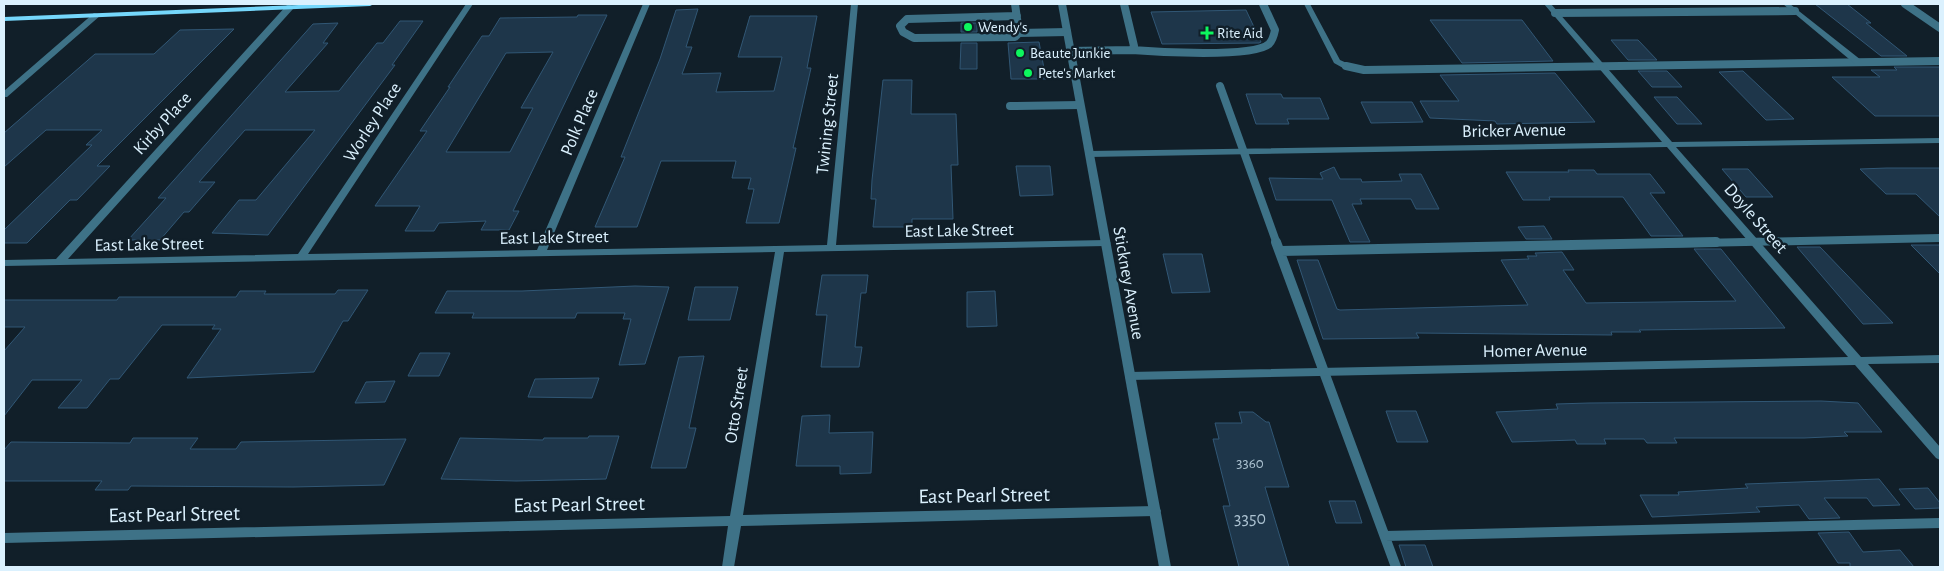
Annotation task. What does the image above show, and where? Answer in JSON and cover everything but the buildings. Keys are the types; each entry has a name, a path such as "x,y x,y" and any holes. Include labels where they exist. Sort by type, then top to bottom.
{"main road":[{"path":"4,19 370,4"}],"street":[{"name":"Worley Place","path":"301,258 469,4"},
{"name":"Polk Place","path":"541,253 646,4"},
{"name":"Twining Street","path":"830,248 855,4"},
{"name":"Stickney Avenue","path":"1062,4 1165,567"},
{"path":"1307,4 1334,55 1346,66"},
{"name":"Doyle Street","path":"1547,4 1940,454"},
{"path":"1786,4 1858,62"},
{"name":"Kirby Place","path":"58,262 290,7"},
{"path":"4,95 97,15"},
{"name":"Bricker Avenue","path":"1089,154 1940,140"},
{"name":"East Lake Street","path":"4,263 1106,243"},
{"name":"Otto Street","path":"728,567 780,249"},
{"name":"Homer Avenue","path":"1130,376 1940,359"},
{"name":"East Pearl Street","path":"4,538 1154,511"}],"lane":[{"path":"1015,4 1019,33"},
{"path":"1124,4 1134,46 1132,50"},
{"path":"1070,51 1249,51 1265,47 1270,43 1275,30 1264,4"},
{"path":"1905,4 1940,28"},
{"path":"1555,13 1795,11"},
{"path":"1017,16 907,19 900,26 903,32 914,38 1015,37 1019,33 1067,32"},
{"path":"1346,66 1364,70 1940,61"},
{"path":"1220,86 1242,151 1281,251 1396,567"},
{"path":"1010,106 1080,105"},
{"path":"1281,251 1940,238"},
{"path":"1384,536 1940,523"}],"place":[{"name":"Wendy's","path":"968,27"},
{"name":"Rite Aid","path":"1207,33"},
{"name":"Beaute Junkie","path":"1020,53"},
{"name":"Pete's Market","path":"1028,73"}]}
